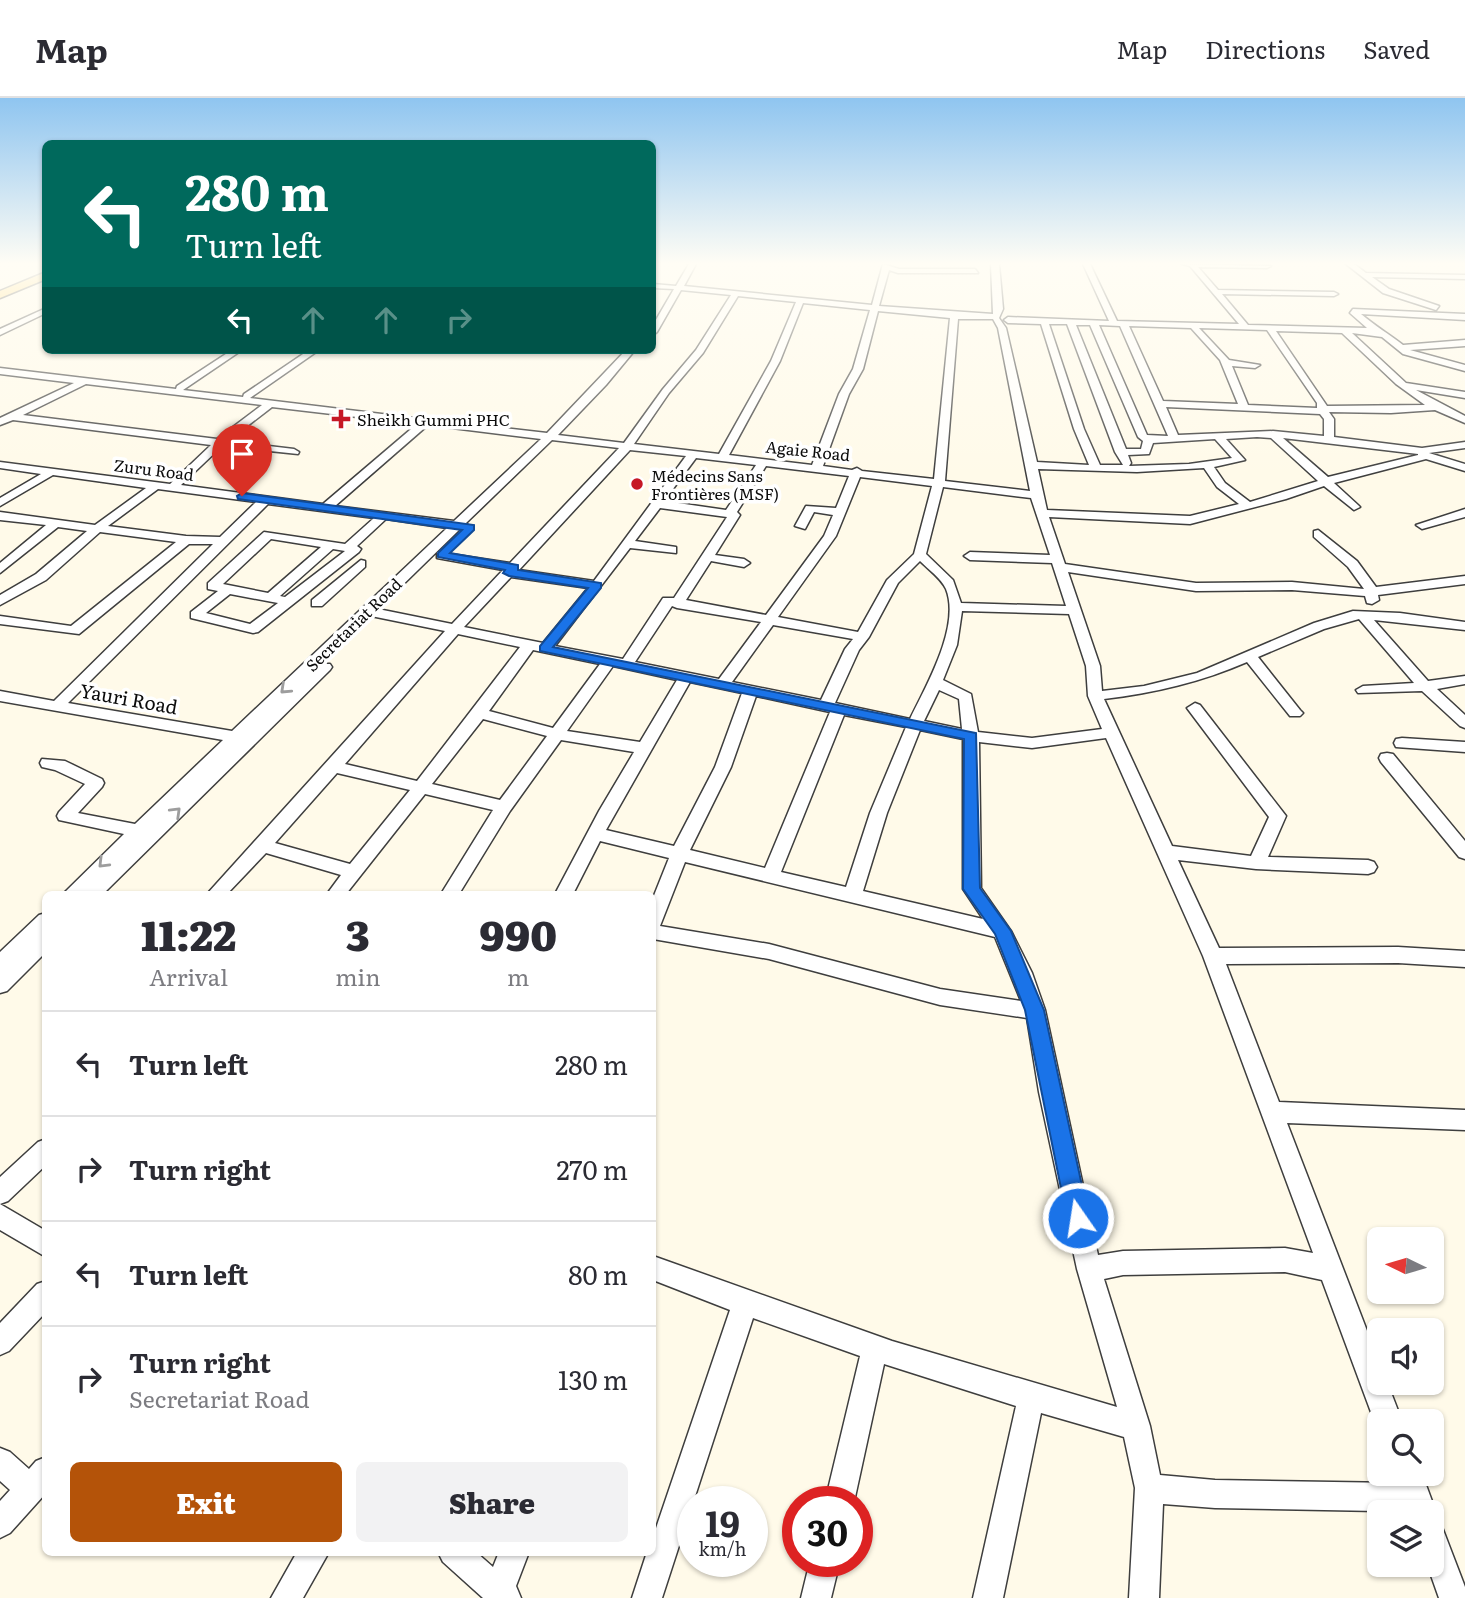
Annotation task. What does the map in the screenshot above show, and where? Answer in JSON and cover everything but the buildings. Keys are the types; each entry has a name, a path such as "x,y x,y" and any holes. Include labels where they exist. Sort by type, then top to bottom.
{"street":[{"path":"219,891 263,846 331,765 454,630 627,446 711,334"},
{"path":"723,456 772,374 789,334"},
{"path":"817,467 844,394 858,369 868,334"},
{"path":"771,875 852,649 862,637 900,572 920,555 939,481 952,334"},
{"path":"1005,334 1036,495 1093,666 1095,695 1213,956 1384,1409"},
{"path":"1051,334 1082,393 1129,469"},
{"path":"1073,334 1096,468"},
{"path":"1098,334 1143,437 1149,440 1273,434 1424,453 1465,468"},
{"path":"1125,334 1161,404 1175,439"},
{"path":"1199,334 1227,363 1235,391 1244,407"},
{"path":"1274,334 1322,402 1322,410 1329,419 1329,439"},
{"path":"1348,334 1404,385 1433,407 1465,420"},
{"path":"1382,334 1400,349 1433,361 1465,368"},
{"path":"1400,349 1465,342"},
{"path":"180,388 232,354"},
{"path":"247,396 309,354"},
{"name":"Secretariat Road","path":"560,437 628,354"},
{"name":"Secretariat Road","path":"75,891 137,830 242,738 560,437 616,382 638,354"},
{"path":"1227,363 1255,365"},
{"path":"0,369 271,402"},
{"path":"5,419 88,380 247,396 271,402"},
{"path":"1404,385 1465,395"},
{"path":"173,487 220,442 271,402"},
{"name":"Agaie Road","path":"271,402 857,471 1036,495"},
{"path":"1161,404 1322,410 1404,410 1433,407"},
{"path":"5,419 294,452"},
{"path":"327,507 428,420"},
{"path":"1273,434 1354,507"},
{"path":"1032,465 1129,469 1207,465 1241,459 1219,438"},
{"path":"1120,452 1145,452 1149,440"},
{"path":"1042,513 1190,520 1282,497 1354,472 1465,445"},
{"path":"339,891 480,713 596,585 694,453"},
{"path":"730,514 764,461"},
{"name":"Zuru Road","path":"0,465 463,526"},
{"path":"1207,465 1221,485 1247,505"},
{"path":"723,684 830,536 857,471"},
{"path":"0,503 51,472"},
{"path":"0,601 41,577 98,528 157,485"},
{"path":"58,705 265,500"},
{"path":"658,504 734,515 677,604"},
{"path":"801,526 810,508 840,512"},
{"path":"1422,525 1465,513"},
{"path":"228,589 196,615 253,629 344,554 384,515"},
{"path":"0,516 186,540 224,541"},
{"path":"0,569 56,523"},
{"name":"Secretariat Road","path":"373,613 442,555 463,526"},
{"path":"1318,534 1354,565 1373,592 1372,600 1353,609 1423,685 1465,723"},
{"path":"289,601 212,586 268,535 331,545 361,564 317,603"},
{"path":"0,620 74,631 186,540"},
{"path":"627,544 672,550"},
{"path":"270,598 331,545"},
{"path":"442,555 596,585"},
{"path":"853,894 882,806 915,724 926,706 951,636 955,607 948,579 920,555"},
{"path":"970,556 1058,563 1196,586 1292,586 1373,592 1465,580"},
{"path":"707,557 744,564"},
{"path":"452,891 504,807 557,734 668,601 862,637"},
{"path":"955,607 1074,610"},
{"path":"373,613 971,736 1032,743 1113,733"},
{"path":"1095,695 1144,690 1202,676 1358,615 1400,617 1465,626"},
{"path":"1250,656 1295,713"},
{"path":"566,891 686,677"},
{"path":"1363,690 1465,680"},
{"path":"934,682 966,697 971,736 972,889 1002,931 1035,1010 1089,1269 1136,1426 1149,1488 1144,1598"},
{"path":"656,912 679,854 723,767 751,690"},
{"name":"Yauri Road","path":"0,696 242,738"},
{"path":"1195,708 1278,816 1256,863"},
{"path":"480,713 557,734 644,748"},
{"name":"Secretariat Road","path":"95,891 242,738"},
{"path":"1402,743 1465,747"},
{"path":"1387,758 1465,853"},
{"path":"48,763 59,765 96,783 65,816 137,830"},
{"path":"331,765 504,807"},
{"path":"596,834 1002,931"},
{"path":"263,846 355,872"},
{"path":"1165,852 1256,863 1368,867"},
{"path":"0,964 42,924"},
{"path":"656,933 783,954 944,998 1035,1010"},
{"path":"0,985 42,944"},
{"path":"1213,956 1398,955 1465,959"},
{"path":"1272,1112 1465,1120"},
{"path":"0,1192 42,1153"},
{"path":"0,1216 42,1242"},
{"path":"1089,1269 1123,1263 1285,1260 1331,1269"},
{"path":"656,1269 745,1304 875,1348 1031,1398 1136,1426"},
{"path":"0,1342 42,1297"},
{"path":"647,1598 745,1304"},
{"path":"843,1486 875,1348"},
{"path":"988,1598 1031,1398"},
{"path":"0,1462 38,1480 0,1523"},
{"path":"1149,1488 1215,1494 1416,1495"},
{"path":"286,1598 312,1556"},
{"path":"458,1556 502,1595 513,1556"},
{"path":"1444,1570 1454,1598"},
{"path":"816,1598 821,1577"}],"place":[{"name":"Sheikh Gummi PHC","path":"341,419"},
{"name":"Médecins Sans Frontières (MSF)","path":"637,484"}],"route":[{"path":"242,496 470,528 442,555 514,568 509,573 596,585 545,649 971,736 972,889 1002,931 1035,1010 1078,1218"}]}
